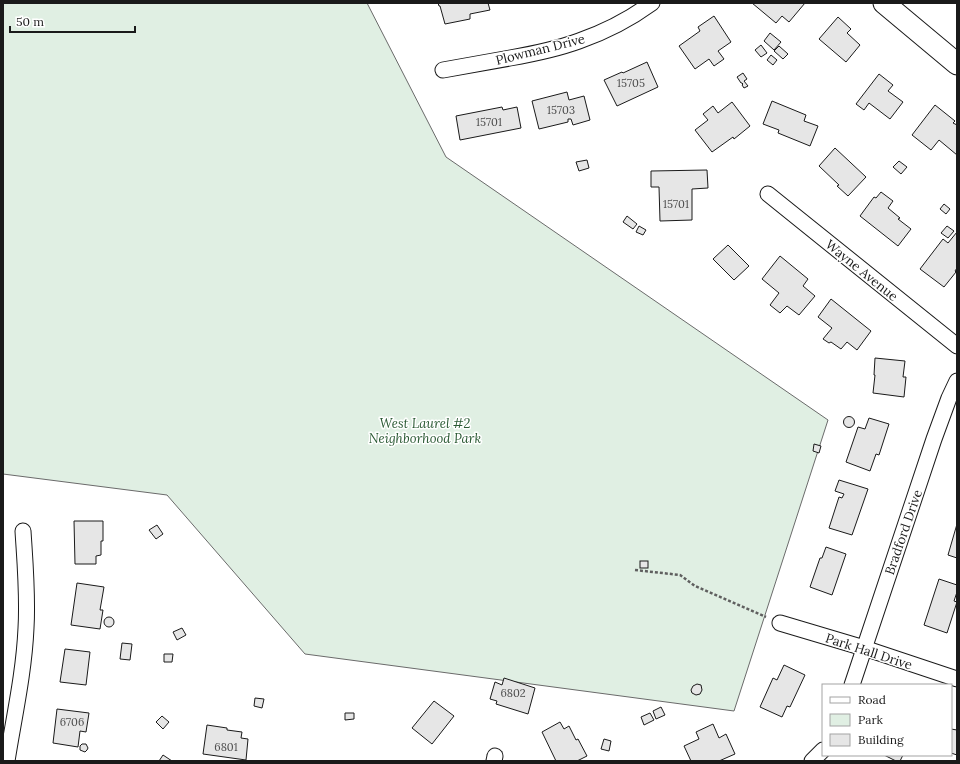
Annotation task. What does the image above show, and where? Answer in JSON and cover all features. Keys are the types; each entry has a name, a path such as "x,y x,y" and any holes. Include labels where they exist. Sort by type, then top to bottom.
{"street":[{"name":"Plowman Drive","path":"444,70 527,55 578,42 616,25 652,3"},
{"path":"884,3 957,64"},
{"name":"Wayne Avenue","path":"768,194 957,346"},
{"name":"Bradford Drive","path":"852,684 937,432 957,380"},
{"path":"6,761 23,662 26,629 27,600 23,531"},
{"name":"Park Hall Drive","path":"780,623 864,648 957,680"},
{"path":"812,761 822,751"}],"path":[{"path":"634,570 680,575 695,586 780,623"}],"green space":[{"name":"West Laurel #2 Neighborhood Park","path":"3,3 367,3 446,157 828,420 734,711 305,654 167,495 3,474"}],"building":[{"path":"438,3 488,3 490,10 470,14 470,19 445,24"},
{"path":"752,3 805,3 789,22 782,16 776,23"},
{"path":"714,16 731,42 718,51 724,59 714,66 709,59 695,69 679,46 700,31 698,27"},
{"path":"838,17 851,29 847,33 860,45 846,62 819,39"},
{"path":"770,33 781,42 774,50 764,41"},
{"path":"761,45 767,53 761,57 755,50"},
{"path":"779,46 788,54 783,59 774,51"},
{"path":"771,55 777,60 773,65 767,60"},
{"path":"647,62 658,87 617,106 604,80"},
{"path":"743,73 747,79 744,81 748,86 744,88 742,85 743,84 737,77"},
{"path":"879,74 893,85 888,91 903,102 890,119 869,103 864,110 856,104"},
{"path":"567,92 569,100 584,96 590,120 573,125 571,119 568,119 568,122 539,129 532,101"},
{"path":"772,101 806,115 804,121 818,126 810,146 778,133 779,130 763,124"},
{"path":"732,102 750,126 734,139 733,137 712,152 695,130 708,120 703,114 713,106 718,113"},
{"path":"935,105 955,121 953,123 957,125 957,155 939,140 931,150 912,135"},
{"path":"502,107 503,110 517,107 521,128 460,140 456,116"},
{"path":"835,148 866,177 848,196 819,166"},
{"path":"587,160 589,168 579,171 576,162"},
{"path":"899,161 907,167 901,174 893,167"},
{"path":"707,170 708,188 692,189 692,220 660,221 659,187 651,187 651,171"},
{"path":"881,192 893,201 888,208 900,218 898,219 911,229 898,246 860,216 874,197 876,198"},
{"path":"944,204 950,209 946,214 940,209"},
{"path":"627,216 637,224 633,229 623,222"},
{"path":"639,226 646,230 643,235 636,232"},
{"path":"947,226 954,231 948,238 941,233"},
{"path":"957,232 957,268 955,271 956,272 944,287 920,269 943,239 948,243"},
{"path":"728,245 749,266 734,280 713,259"},
{"path":"780,256 808,279 803,286 815,296 799,315 787,306 780,313 770,305 779,293 762,279"},
{"path":"831,299 871,331 857,350 847,342 841,349 831,342 829,343 823,339 832,328 818,317"},
{"path":"875,358 905,361 903,377 906,377 904,397 873,393"},
{"path":"847,417 851,417 853,418 853,426 847,427 844,424 844,420"},
{"path":"869,418 889,424 879,455 876,454 870,471 846,462 858,427 865,429"},
{"path":"814,444 821,446 819,453 813,451"},
{"path":"839,480 868,489 852,535 829,528 839,497 842,498 844,494 835,491"},
{"path":"74,521 103,521 101,555 96,556 96,564 75,564"},
{"path":"957,524 957,558 948,555"},
{"path":"157,525 163,534 156,539 149,530"},
{"path":"826,547 846,554 832,595 810,587 820,558 822,558"},
{"path":"640,561 648,561 648,568 640,568"},
{"path":"939,579 957,585 957,592 954,601 957,602 947,633 924,625"},
{"path":"77,583 104,587 100,610 103,610 100,629 71,625"},
{"path":"109,617 114,622 109,627 104,622"},
{"path":"182,628 186,635 177,640 173,632"},
{"path":"122,643 132,644 130,660 120,659"},
{"path":"65,649 90,652 86,685 60,682"},
{"path":"164,654 173,654 172,662 164,662"},
{"path":"784,665 805,675 790,707 787,706 782,717 760,707 773,678 777,680"},
{"path":"504,678 535,688 528,714 496,704 497,701 490,699 495,682 502,685"},
{"path":"697,684 701,685 702,690 700,694 696,695 692,693 691,690 693,686"},
{"path":"255,698 264,699 262,708 254,706"},
{"path":"434,701 454,716 432,744 412,728"},
{"path":"661,707 665,715 656,719 653,711"},
{"path":"57,709 89,713 86,732 80,731 78,747 53,743"},
{"path":"345,713 354,713 354,719 345,720"},
{"path":"650,713 654,720 644,725 641,717"},
{"path":"162,716 169,722 163,729 156,722"},
{"path":"560,722 564,729 569,726 576,740 578,739 587,756 577,761 556,761 542,732"},
{"path":"713,724 719,738 726,734 735,754 719,761 691,761 684,746 699,739 696,732"},
{"path":"207,725 242,732 241,738 248,739 246,760 203,754"},
{"path":"952,729 957,730 957,755 952,753"},
{"path":"604,739 611,741 609,751 601,749"},
{"path":"82,744 86,744 88,748 85,752 80,750 80,746"},
{"path":"163,755 172,761 159,761"},
{"path":"886,756 902,756 900,761 896,761"}]}
